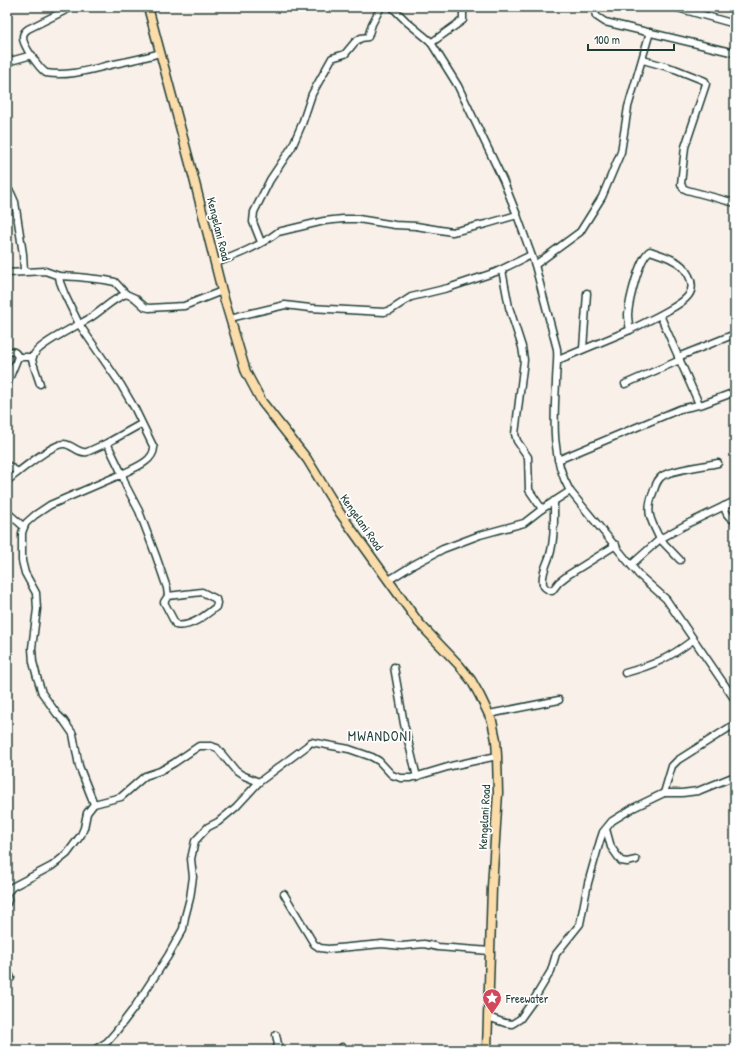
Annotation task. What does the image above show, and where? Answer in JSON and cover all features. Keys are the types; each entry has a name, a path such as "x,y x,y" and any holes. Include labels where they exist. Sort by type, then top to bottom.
{"main road":[{"name":"Kengelani Road","path":"148,7 216,263 222,291 246,372 259,397 306,459 340,513 424,630 466,674 478,692 489,714 494,730 497,756 498,793 493,867 487,1050"}],"street":[{"path":"72,7 28,29 23,38 24,43 43,71 50,74 88,72 114,64 139,60 160,53"},
{"path":"261,242 253,222 254,212 270,180 292,147 302,124 312,94 332,58 345,54 355,42 361,38 368,37 372,24 381,7"},
{"path":"392,7 431,43 458,86 503,180 517,215 535,265 557,349 558,360 554,418 558,460 561,474 570,491 632,565 650,586 666,599 735,700"},
{"path":"431,43 463,20 463,12 461,7"},
{"path":"594,7 596,16 605,22 735,53"},
{"path":"674,7 700,10 735,24"},
{"path":"535,265 580,232 602,197 621,152 628,107 650,32"},
{"path":"7,62 32,55"},
{"path":"643,60 675,69 705,81 706,84 685,147 681,184 683,188 687,190 735,203"},
{"path":"7,188 12,193 15,202 23,254 24,271"},
{"path":"216,263 237,255 278,232 324,221 358,219 416,226 447,232 486,224 517,215"},
{"path":"558,360 630,330 660,315 686,298 692,290 692,285 689,276 677,262 650,251 646,254 632,291 628,315 630,330"},
{"path":"230,318 285,305 310,308 384,312 391,310 411,297 448,288 502,270 531,255"},
{"path":"502,270 524,360 524,370 520,385 516,434 517,441 528,457 529,490 542,509"},
{"path":"7,273 45,271 60,276 84,277 115,282 126,294 135,298 149,308 184,306 222,291"},
{"path":"60,276 60,282 65,295 79,324 121,385 154,448 150,459 122,474 50,505 35,515 24,527 22,562 25,573 36,593 37,609 32,648 33,662 42,693 57,714 64,720 73,734 79,766 94,804"},
{"path":"583,349 587,293"},
{"path":"40,384 32,365 32,357 40,348 107,306 111,301 126,294"},
{"path":"660,315 699,404"},
{"path":"625,384 679,358 735,334"},
{"path":"7,351 14,351 18,357"},
{"path":"18,357 32,357"},
{"path":"7,384 18,357"},
{"path":"558,460 674,411 735,392"},
{"path":"7,481 33,460 62,444 84,452 107,443 141,424"},
{"path":"107,443 139,511 167,588 168,596 164,602 178,626 184,626 197,620 217,605 216,599 202,592 168,596"},
{"path":"680,560 660,539 652,522 649,509 651,498 660,478 668,473 718,463"},
{"path":"7,466 18,472"},
{"path":"389,580 443,549 480,535 519,525 570,491"},
{"path":"632,565 660,539 735,500"},
{"path":"554,501 554,531 551,552 543,576 543,585 546,588 552,591 559,582 568,575 616,545"},
{"path":"724,506 726,514 735,521"},
{"path":"7,512 24,527"},
{"path":"625,673 652,665 672,655 693,640"},
{"path":"394,667 404,724 416,777"},
{"path":"489,714 559,700"},
{"path":"664,793 672,766 678,760 735,724"},
{"path":"94,1050 106,1042 115,1033 134,1008 168,956 182,929 190,898 193,876 191,859 194,841 208,827 218,822 236,808 259,782 311,742 349,749 372,758 379,761 390,773 397,777 416,777 451,766 497,756"},
{"path":"7,903 7,893 12,887 47,869 67,854 81,835 87,813 94,804 124,795 145,776 160,771 199,746 211,746 217,748 236,771 259,782"},
{"path":"488,1017 505,1023 514,1023 520,1019 533,1001 551,971 556,954 580,924 590,873 600,841 606,829 616,818 664,793 682,794 698,791 735,776"},
{"path":"606,829 611,847 621,861 627,862 636,860"},
{"path":"284,894 314,944 320,948 334,949 382,944 402,946 419,944 452,949 490,951"},
{"path":"7,969 11,978"},
{"path":"276,1035 278,1044 276,1050"}],"place":[{"name":"Freewater","path":"492,1015"}],"district":[{"name":"MWANDONI","path":"380,735"}]}
